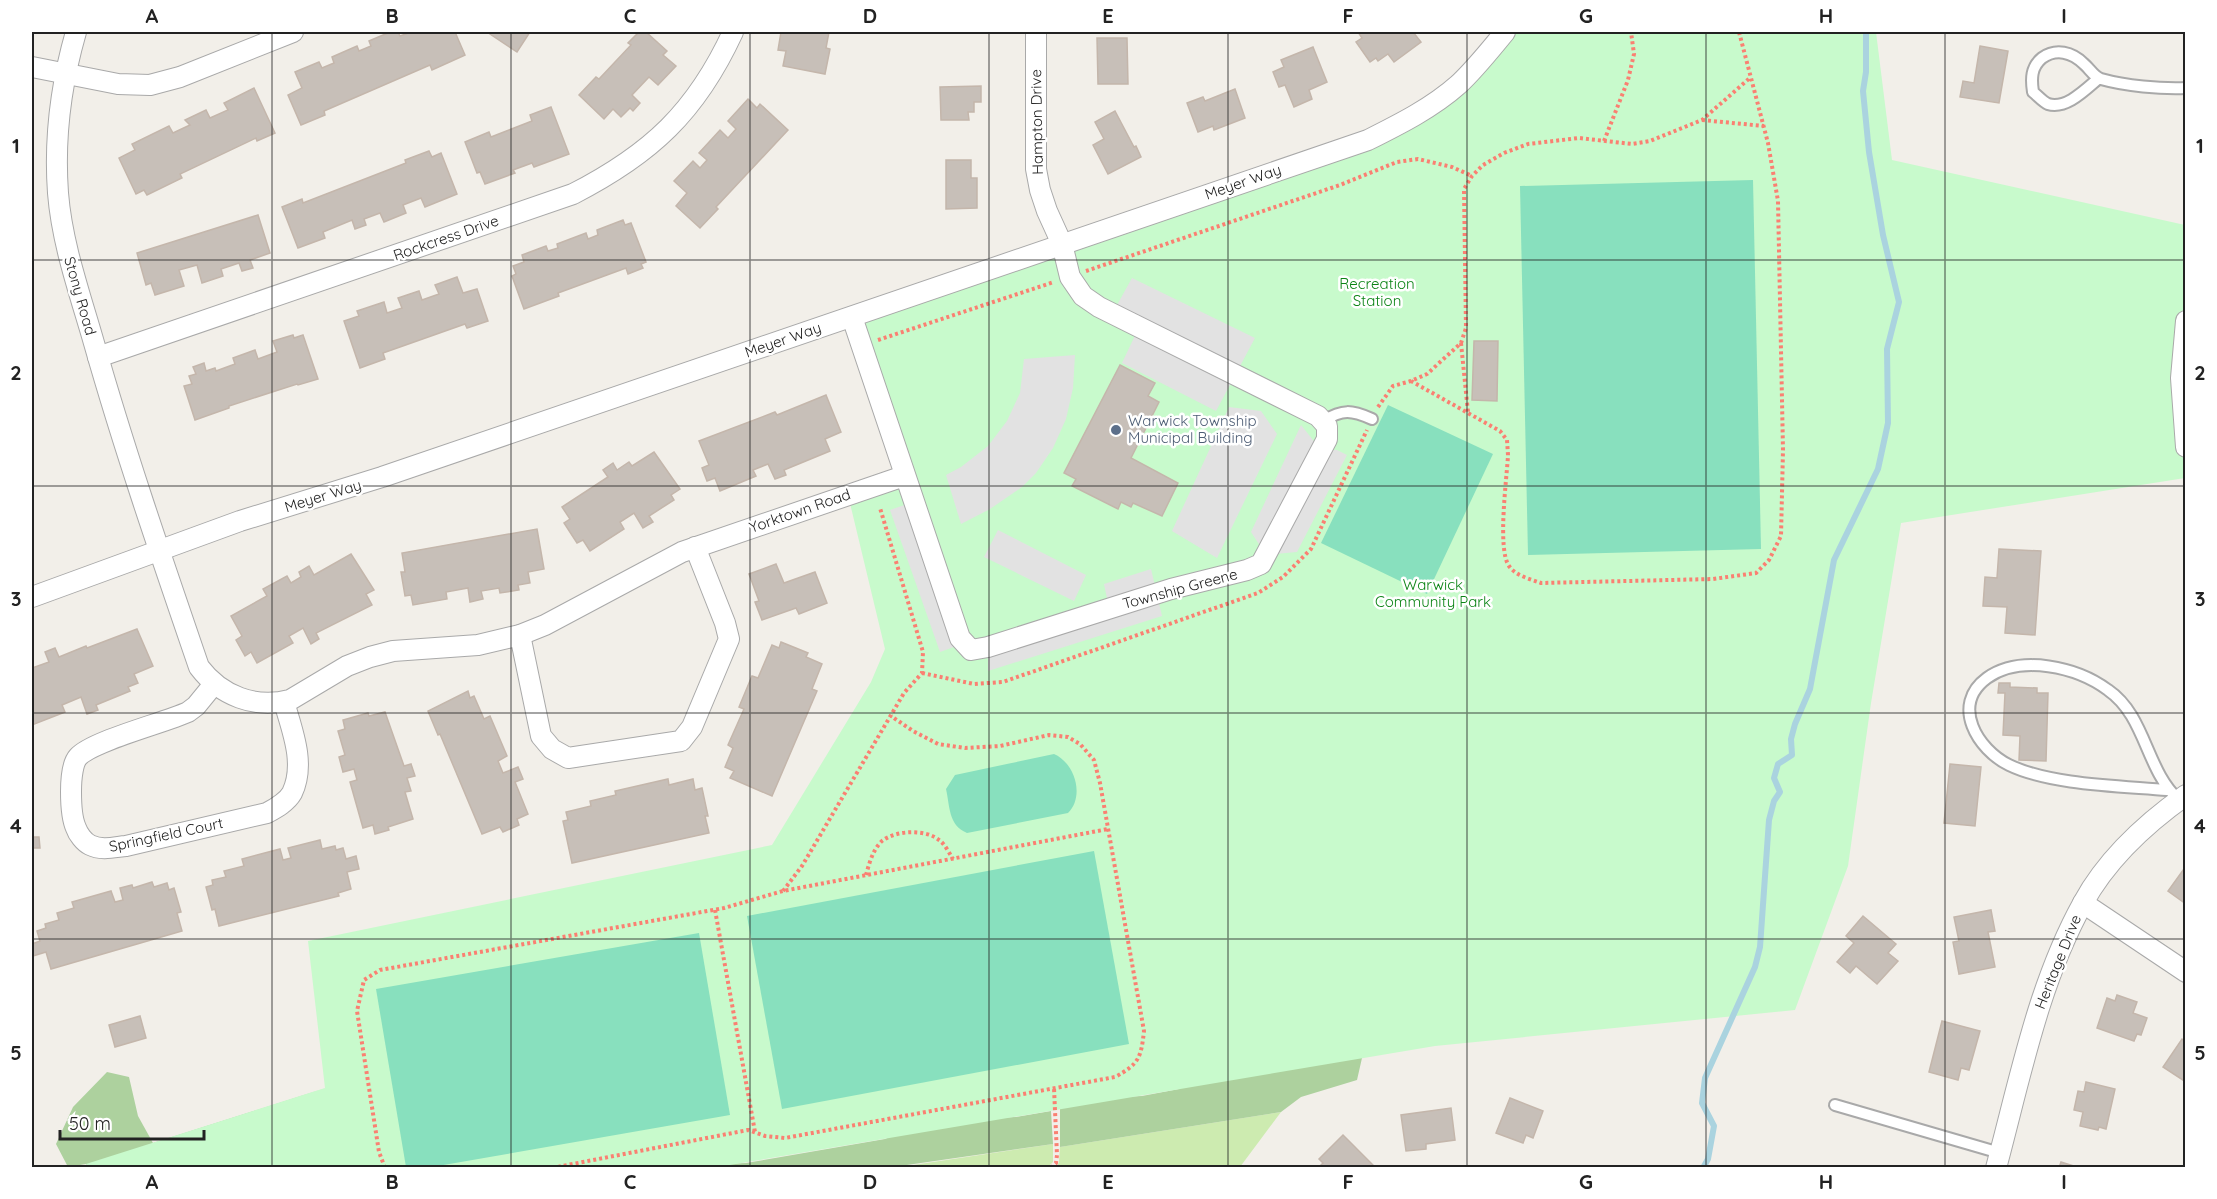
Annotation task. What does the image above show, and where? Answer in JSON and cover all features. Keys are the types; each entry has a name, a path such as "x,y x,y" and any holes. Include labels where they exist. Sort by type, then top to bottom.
{"street":[{"name":"Stony Road","path":"76,32 64,73 58,136 58,194 67,251 160,552"},
{"path":"32,67 118,84 150,85 180,77 293,32"},
{"name":"Rockcress Drive","path":"98,357 582,189 627,164 658,138 681,114 719,62 733,32"},
{"name":"Hampton Drive","path":"1036,32 1036,169 1047,211 1062,244"},
{"name":"Meyer Way","path":"32,597 240,521 382,477 1368,140 1436,102 1478,64 1504,32"},
{"path":"1062,244 1070,277 1083,296 1099,307 1318,416 1323,421"},
{"name":"Township Greene","path":"852,317 960,638 971,650 988,647 1171,589 1261,564 1327,439 1327,426 1323,421"},
{"path":"2186,321 2181,378 2186,447"},
{"name":"Yorktown Road","path":"284,702 347,666 370,657 393,651 493,642 520,635 545,625 688,550 904,476"},
{"path":"520,635 541,736 552,749 568,758 681,741 692,727 729,639 725,623 688,550"},
{"path":"160,552 199,667 214,684 234,696 255,702 284,702"},
{"name":"Springfield Court","path":"214,684 188,712 103,743 78,756 72,766 70,778 75,826 80,836 89,845 104,849 126,846 267,813 280,806 291,794 297,777 298,752 284,702"},
{"name":"Heritage Drive","path":"1998,1160 2039,1010 2057,958 2083,903 2102,874 2128,844 2177,795"},
{"path":"2083,903 2186,972"}],"lane":[{"path":"2098,79 2075,98 2060,104 2048,104 2033,92 2031,77 2038,62 2049,54 2066,52 2082,62 2098,79 2146,86 2186,88"},
{"path":"1323,421 1337,412 1356,412 1372,419"},
{"path":"2032,667 2055,668 2081,675 2098,683 2120,700 2131,715 2177,795 2064,780 2010,766 1993,755 1974,733 1970,721 1971,704 1976,689 1987,679 2000,672 2032,667"},
{"path":"1835,1106 1998,1160"}],"path":[{"path":"1604,141 1628,80 1634,54 1630,32"},
{"path":"1461,343 1427,374 1411,381 1500,431 1507,440 1503,548 1509,566 1522,576 1541,583 1713,579 1756,573 1769,560 1781,536 1783,450 1778,201 1764,126 1739,32"},
{"path":"1468,413 1461,343 1466,328 1464,189 1472,176 1483,165 1504,153 1528,144 1579,138 1632,144 1650,141 1702,120 1751,77"},
{"path":"1702,120 1764,126"},
{"path":"862,345 1329,189 1397,162 1418,159 1452,167 1472,176"},
{"path":"783,891 802,866 904,693 922,673 923,652 880,508"},
{"path":"552,1167 748,1130 765,1136 785,1138 1115,1077 1132,1068 1142,1050 1143,1031 1094,760 1080,744 1068,737 1049,735 1000,746 965,748 938,744 891,716"},
{"path":"385,1167 380,1152 357,1011 364,980 380,970 715,910 783,891 1108,829"},
{"path":"866,875 870,860 882,841 903,833 926,832 941,840 953,859"},
{"path":"715,910 755,1132"},
{"path":"1051,1167 1056,1163 1057,1155 1054,1088"}],"green space":[{"name":"Warwick Community Park","path":"1501,32 1876,32 1892,160 2185,225 2185,478 1901,523 1871,703 1848,866 1795,1010 1435,1046 718,1167 87,1168 86,1164 325,1088 308,941 772,845 871,682 885,649 848,495 904,476 852,317 1405,122"},
{"path":"1753,180 1761,549 1528,555 1520,186"},
{"path":"1388,405 1493,454 1427,594 1321,543"},
{"path":"1054,754 1067,765 1075,780 1076,798 1068,813 967,833 956,825 951,814 946,789 955,775"},
{"path":"1094,851 1129,1044 782,1109 747,916"},
{"path":"699,933 730,1115 432,1167 406,1167 376,989"},
{"path":"1355,1048 1362,1058 1357,1080 1301,1097 1281,1112 1060,1147 1060,1109 1079,1099 1142,1096 1179,1089 1200,1075"},
{"path":"107,1072 129,1077 138,1116 153,1143 326,1088 87,1168 86,1164 68,1167 56,1144 73,1107"},
{"path":"1051,1111 1053,1144 893,1167 642,1168 746,1163 885,1139 924,1121 1016,1117"},
{"path":"1281,1112 1240,1167 1056,1168 1059,1162 1060,1147"},
{"path":"1053,1144 1053,1162 1042,1167 893,1168"}],"shaded area":[{"path":"1132,278 1255,338 1216,411 1122,363 1139,327 1112,314"},
{"path":"1075,355 1073,388 1066,419 1053,448 1036,473 1022,487 990,509 961,524 946,475 961,467 988,446 1007,421 1020,393 1024,359"},
{"path":"1229,407 1261,411 1277,434 1217,558 1172,531"},
{"path":"1301,425 1321,450 1337,450 1347,455 1297,552 1266,555 1251,532"},
{"path":"913,502 965,643 940,652 890,510"},
{"path":"998,530 1086,575 1074,601 984,557"},
{"path":"1151,569 1162,616 988,671 988,647 1109,608 1104,584"}],"building":[{"path":"390,32 398,32 400,36 411,32 455,32 465,55 432,70 430,65 324,111 325,115 301,125 288,95 302,88 295,72 319,62 322,68 334,63 332,57 357,46 359,51 371,46 369,41"},
{"path":"487,32 530,32 517,52"},
{"path":"639,32 646,32 667,51 663,55 676,66 658,85 649,77 632,95 640,103 633,111 630,108 621,117 613,109 604,119 579,95 596,77 599,79 631,45 628,43"},
{"path":"781,32 829,32 826,48 830,49 825,74 783,66 786,51 778,50"},
{"path":"1358,32 1413,32 1421,42 1394,62 1388,54 1378,61 1376,58 1370,62 1356,42 1362,38"},
{"path":"1097,38 1127,38 1128,84 1098,84"},
{"path":"1980,46 2008,51 1999,103 1960,97 1963,81 1974,83"},
{"path":"1313,47 1327,82 1309,90 1312,99 1294,107 1285,85 1279,87 1273,72 1284,67 1281,60"},
{"path":"981,86 981,102 974,102 974,112 968,112 969,120 941,120 940,87"},
{"path":"254,88 275,133 257,141 256,138 180,174 182,178 147,195 144,190 136,194 119,158 135,150 132,144 169,126 173,133 190,125 185,120 206,110 210,118 228,110 224,103"},
{"path":"1235,89 1245,118 1214,130 1213,126 1198,132 1187,103 1203,97 1205,101"},
{"path":"748,99 757,108 760,104 788,130 716,207 718,209 700,228 676,206 687,193 674,181 693,161 700,168 707,160 699,153 720,130 728,138 736,129 728,121"},
{"path":"551,107 569,154 534,167 532,163 513,170 515,173 485,184 480,172 477,173 465,142 489,132 491,137 532,121 530,115"},
{"path":"1115,111 1141,157 1108,174 1093,145 1104,139 1095,122"},
{"path":"429,151 432,157 441,153 457,194 425,207 421,198 403,205 406,213 384,222 380,213 364,219 366,225 355,229 352,220 323,232 325,238 298,248 282,207 302,199 303,203 406,163 405,160"},
{"path":"946,160 971,160 971,178 977,178 977,208 946,209"},
{"path":"258,215 270,253 250,260 253,268 242,271 239,263 221,269 223,276 202,283 197,265 179,270 184,286 155,295 151,283 146,285 137,253"},
{"path":"623,220 625,225 631,223 646,262 641,264 643,268 628,274 626,268 558,293 559,296 524,309 512,276 516,274 513,266 524,262 522,255 546,246 548,251 558,248 557,244 586,233 588,239 598,235 597,230"},
{"path":"457,277 463,293 477,289 488,321 467,328 465,324 383,353 385,359 360,368 344,321 359,316 357,311 384,302 387,313 402,308 398,298 419,291 422,300 439,294 435,285"},
{"path":"293,335 294,338 303,335 318,379 229,406 229,408 195,420 184,386 192,384 189,376 196,374 193,367 204,363 206,371 215,368 216,371 235,364 233,358 255,350 258,359 277,352 273,341"},
{"path":"1474,341 1498,341 1497,401 1472,400"},
{"name":"Warwick Township Municipal Building","path":"1120,365 1155,383 1148,396 1159,402 1131,458 1178,483 1162,516 1133,503 1131,507 1121,502 1118,509 1072,486 1076,479 1064,473"},
{"path":"826,395 841,432 825,439 830,451 784,470 786,475 775,479 768,464 753,470 756,476 720,491 715,478 707,481 702,468 709,465 699,441 775,412 777,415"},
{"path":"654,452 680,489 671,495 674,500 649,516 653,522 643,528 634,513 620,522 624,529 590,551 583,540 577,543 564,523 570,519 562,507 608,477 603,470 613,463 617,470 629,462 632,466"},
{"path":"537,529 544,569 528,572 530,583 518,585 519,590 500,593 499,588 481,591 483,599 470,602 468,588 446,592 447,599 413,605 411,595 405,596 401,572 405,572 402,553"},
{"path":"1999,549 2041,551 2035,635 2005,633 2007,607 1983,606 1985,577 1997,578"},
{"path":"351,554 374,590 366,594 372,605 316,633 319,639 311,644 303,628 289,636 293,643 257,663 251,652 245,656 236,640 242,636 231,616 267,596 263,589 287,576 291,583 301,577 299,572 309,566 314,575"},
{"path":"776,564 784,583 815,572 827,603 799,614 796,608 762,620 755,602 759,601 749,574"},
{"path":"137,629 153,666 134,674 138,683 128,687 130,691 96,705 98,710 87,714 81,697 62,705 65,712 32,725 32,668 49,662 45,652 55,648 59,657"},
{"path":"781,642 808,653 806,657 822,664 812,689 817,691 772,796 730,778 734,771 725,767 733,748 728,745 744,709 739,707 752,676 758,678 772,645 779,648"},
{"path":"1999,683 2010,683 2010,687 2037,688 2037,693 2048,693 2046,761 2019,760 2020,736 2003,735 2005,693 1998,693"},
{"path":"468,691 470,698 474,696 484,719 490,716 507,756 498,761 503,773 518,767 523,779 515,782 528,814 517,819 519,825 503,832 500,827 482,834 428,711"},
{"path":"385,712 404,766 411,764 415,776 407,778 411,791 405,792 413,819 375,834 373,825 363,828 350,782 357,780 354,769 343,772 339,757 345,755 338,731 345,729 343,720 368,713 369,716"},
{"path":"1950,764 1981,767 1975,826 1944,823"},
{"path":"668,779 669,785 693,779 695,790 702,788 709,833 572,863 563,821 568,820 566,812 591,806 590,801 616,795 615,791"},
{"path":"32,837 39,837 40,848 32,848"},
{"path":"320,840 322,849 335,846 336,850 343,848 346,859 356,856 359,869 347,872 351,889 338,893 339,896 219,926 206,887 213,885 212,880 226,877 224,871 244,866 242,859 280,849 283,860 291,858 288,848"},
{"path":"2186,866 2186,904 2168,891"},
{"path":"152,882 154,887 167,883 169,890 174,888 181,912 177,913 182,931 51,969 46,952 33,956 32,944 40,941 37,931 46,928 45,924 59,920 57,913 74,908 72,902 111,891 115,902 123,900 120,888 132,885 133,888"},
{"path":"1991,910 1995,931 1988,932 1995,967 1959,974 1953,942 1959,941 1954,917"},
{"path":"1863,916 1896,944 1888,953 1898,961 1877,984 1856,966 1850,973 1837,962 1854,943 1846,936"},
{"path":"2117,995 2137,1002 2133,1013 2147,1018 2141,1035 2137,1034 2134,1041 2097,1028 2107,998 2115,1001"},
{"path":"140,1016 146,1038 115,1047 109,1025"},
{"path":"1942,1021 1980,1031 1969,1070 1961,1068 1958,1080 1929,1072"},
{"path":"2182,1039 2186,1042 2186,1082 2163,1067"},
{"path":"2086,1082 2115,1089 2106,1129 2099,1127 2098,1130 2080,1126 2083,1112 2074,1110 2078,1091 2084,1092"},
{"path":"1510,1098 1543,1111 1533,1138 1526,1135 1523,1143 1496,1133"},
{"path":"1451,1108 1455,1140 1426,1144 1426,1149 1406,1151 1401,1115"},
{"path":"1343,1135 1373,1165 1371,1168 1318,1168 1323,1163 1319,1159"},
{"path":"2061,1162 2080,1168 2059,1168"}],"waterway":[{"path":"1703,1168 1708,1159 1714,1126 1702,1103 1705,1078 1755,967 1760,947 1769,820 1774,801 1780,792 1774,778 1778,764 1792,755 1791,739 1810,689 1834,560 1878,469 1888,423 1887,349 1899,302 1883,235 1869,152 1863,91 1866,72 1866,32"}],"place":[{"name":"Warwick Township Municipal Building","path":"1116,430"}],"park label":[{"name":"Recreation Station","path":"1377,292"}]}
